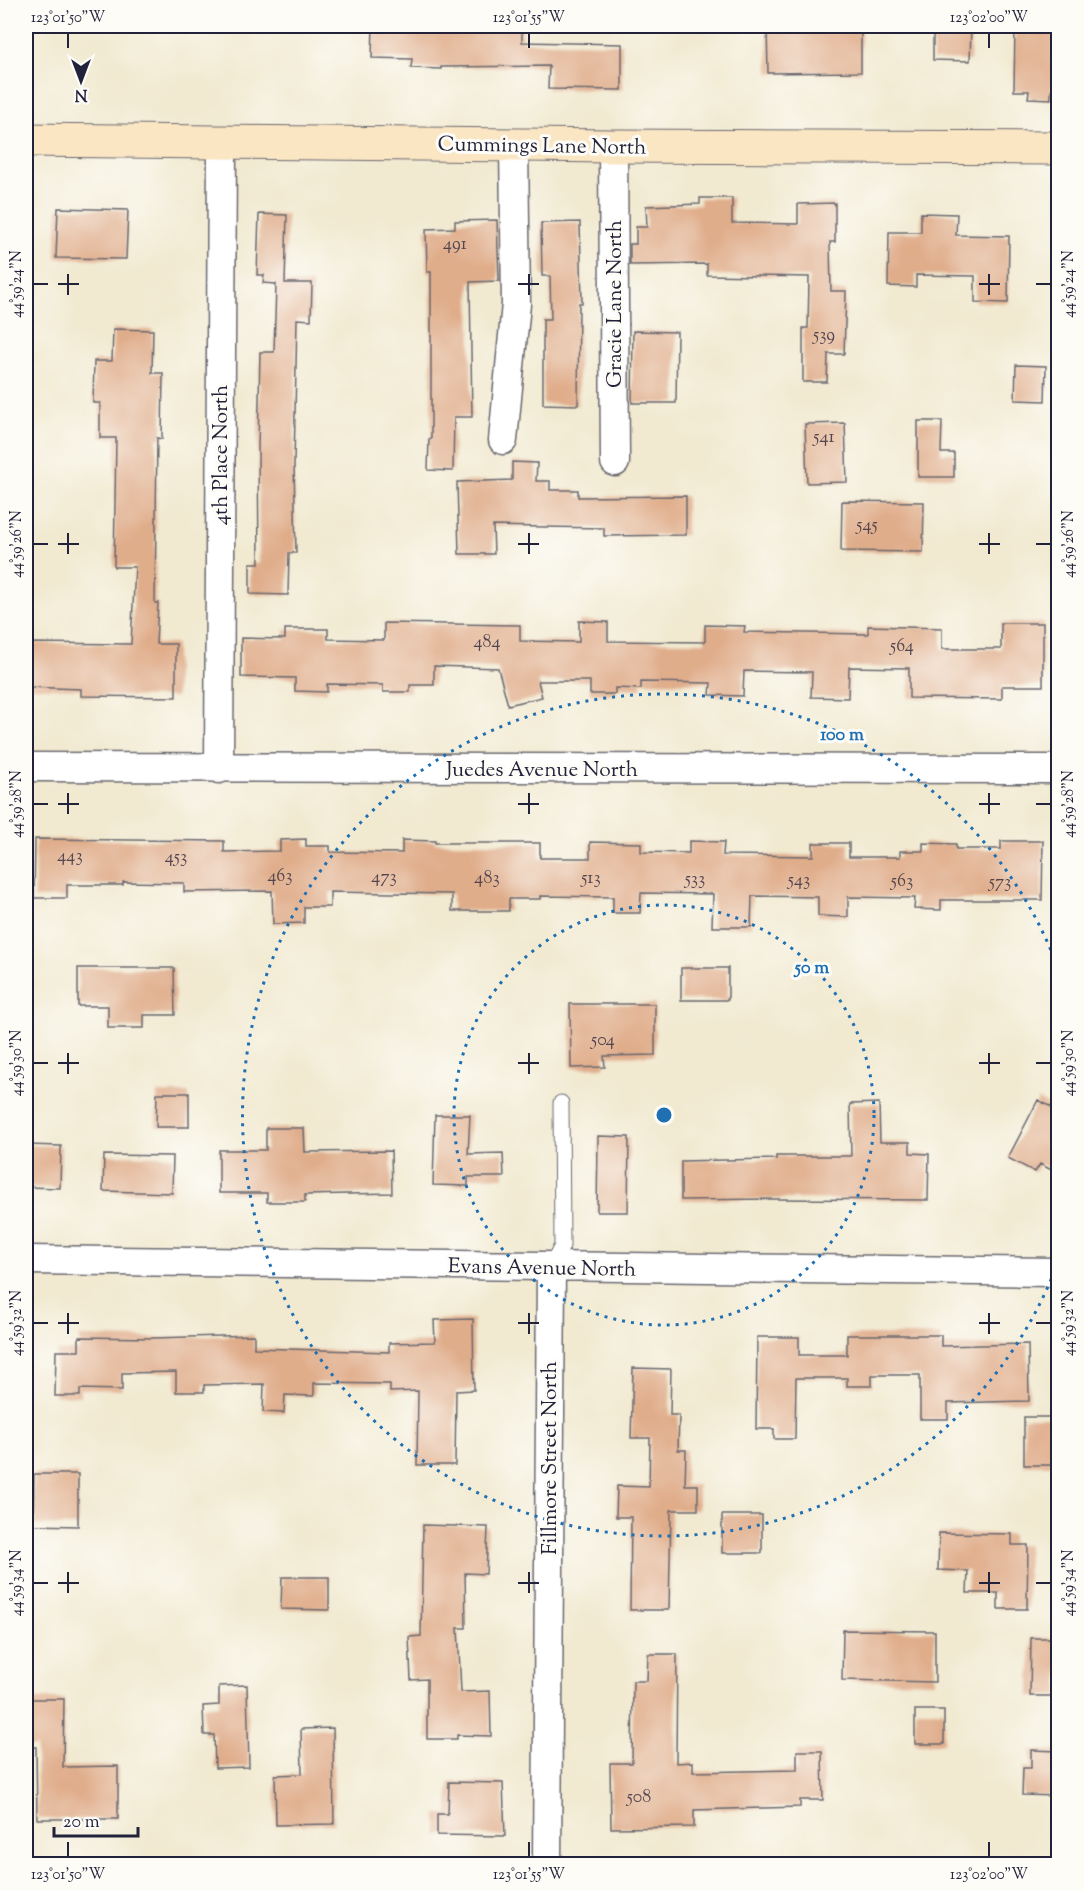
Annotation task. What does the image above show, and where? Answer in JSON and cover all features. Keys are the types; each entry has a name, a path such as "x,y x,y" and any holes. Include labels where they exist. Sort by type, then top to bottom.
{"street":[{"name":"Cummings Lane North","path":"26,140 613,146 1059,147"},
{"name":"4th Place North","path":"219,769 222,142"},
{"path":"503,440 516,304 514,144"},
{"name":"Gracie Lane North","path":"613,146 615,462"},
{"name":"Juedes Avenue North","path":"26,767 1059,769"},
{"name":"Evans Avenue North","path":"26,1260 1059,1272"},
{"name":"Fillmore Street North","path":"547,1864 550,1267"}],"lane":[{"path":"550,1267 562,1246 561,1103"}],"building":[{"path":"373,26 522,27 522,42 622,44 622,90 548,89 549,66 411,68 412,59 372,58"},
{"path":"767,26 861,26 861,72 768,73"},
{"path":"933,26 971,26 970,61 933,60"},
{"path":"1015,26 1052,26 1052,36 1059,36 1059,91 1051,91 1051,99 1028,98 1029,91 1014,91"},
{"path":"700,198 732,198 732,223 798,224 798,204 835,203 835,242 830,242 831,291 846,291 844,354 828,354 827,382 803,382 803,328 808,328 809,277 707,275 707,264 630,265 630,244 636,244 636,227 647,227 646,206 700,204"},
{"path":"58,208 128,210 126,259 56,258"},
{"path":"921,213 957,214 956,235 1009,236 1008,303 975,302 975,276 916,275 916,287 888,286 889,232 921,232"},
{"path":"259,214 287,215 285,283 312,283 311,320 297,319 294,464 296,553 289,553 288,595 250,594 250,563 259,563 260,352 274,352 276,284 263,283 264,275 257,275"},
{"path":"497,220 499,281 470,282 472,417 454,417 453,471 428,470 429,439 431,439 431,272 427,272 426,229 455,228 455,221"},
{"path":"580,222 582,303 579,303 578,405 543,404 543,319 551,319 550,276 542,276 541,223"},
{"path":"113,329 153,330 152,373 163,373 162,439 157,438 155,603 158,603 156,644 176,644 176,697 81,696 81,689 26,687 26,643 131,644 135,567 114,567 116,438 100,438 100,403 93,403 94,361 112,361"},
{"path":"633,331 677,332 676,403 632,403"},
{"path":"1016,365 1046,366 1045,401 1015,400"},
{"path":"918,421 942,421 941,453 954,453 954,477 918,477"},
{"path":"845,423 847,482 807,483 805,424"},
{"path":"512,462 537,463 536,481 550,481 550,490 578,490 578,497 686,496 686,535 604,536 604,528 493,526 494,554 459,554 457,482 512,480"},
{"path":"842,501 924,502 923,552 841,551"},
{"path":"579,621 608,622 608,641 705,642 705,625 745,626 744,632 868,634 868,626 942,628 942,649 1001,649 1001,623 1043,623 1043,686 1002,686 1002,699 909,698 909,668 849,667 848,698 811,697 812,672 744,671 743,696 710,695 711,683 641,682 641,689 615,688 615,694 590,694 590,681 538,681 542,697 508,705 498,668 434,666 434,685 410,685 410,692 383,692 383,685 327,684 327,692 295,691 295,678 241,677 241,638 285,639 285,629 328,629 328,639 384,640 384,623 520,625 520,641 579,642"},
{"path":"35,839 224,841 224,852 280,851 280,840 306,839 306,846 330,846 330,852 402,853 402,840 435,841 435,843 540,843 540,858 590,858 590,842 641,843 641,852 689,853 689,841 724,842 723,855 813,856 813,843 849,843 849,857 900,857 900,851 923,851 923,843 956,844 956,849 1001,849 1001,841 1043,841 1042,900 941,900 941,910 914,909 915,898 848,897 848,917 818,916 818,897 752,896 751,927 712,927 713,894 641,893 640,913 613,913 613,897 540,896 540,899 509,899 509,911 452,911 452,894 330,892 330,907 304,907 304,923 273,924 272,891 184,892 184,883 123,882 123,885 67,885 67,898 34,898"},
{"path":"78,968 174,968 175,1015 144,1015 144,1028 108,1028 108,1006 78,1006"},
{"path":"681,968 728,968 728,1000 681,1000"},
{"path":"570,1004 655,1004 655,1055 604,1056 605,1067 571,1068"},
{"path":"157,1093 189,1093 189,1127 156,1127"},
{"path":"1038,1100 1059,1111 1059,1174 1040,1164 1035,1172 1008,1158"},
{"path":"879,1103 880,1142 910,1142 910,1153 929,1154 928,1200 681,1200 681,1161 776,1159 776,1156 851,1156 850,1104"},
{"path":"435,1115 470,1115 468,1154 503,1153 504,1177 468,1177 468,1186 433,1185"},
{"path":"266,1128 304,1128 305,1152 391,1151 392,1193 305,1195 305,1202 267,1202 267,1193 219,1193 219,1150 266,1150"},
{"path":"598,1136 629,1137 628,1212 597,1212"},
{"path":"26,1145 61,1146 60,1188 26,1187"},
{"path":"104,1155 173,1156 172,1193 103,1191"},
{"path":"473,1319 474,1390 456,1391 455,1465 417,1465 418,1391 390,1392 390,1384 314,1383 314,1396 285,1395 284,1413 263,1412 264,1384 204,1385 204,1392 176,1392 176,1372 122,1373 122,1390 80,1389 80,1396 55,1396 56,1351 79,1351 79,1337 154,1338 254,1335 254,1348 389,1352 389,1343 435,1342 434,1320"},
{"path":"847,1335 941,1335 941,1346 1028,1344 1029,1401 948,1403 948,1419 920,1419 920,1375 872,1375 872,1386 847,1386 847,1378 796,1378 795,1439 774,1439 774,1429 756,1429 757,1337 799,1337 799,1355 847,1355"},
{"path":"633,1368 671,1369 670,1415 679,1415 678,1450 686,1450 685,1485 698,1485 698,1510 671,1510 669,1610 630,1610 631,1517 616,1517 617,1486 649,1487 650,1438 631,1438"},
{"path":"1024,1417 1059,1417 1059,1465 1024,1465"},
{"path":"34,1474 78,1474 78,1526 33,1525"},
{"path":"722,1515 762,1515 762,1553 722,1553"},
{"path":"423,1525 488,1527 486,1574 465,1573 466,1628 458,1628 461,1692 490,1691 491,1736 457,1735 457,1739 427,1739 427,1679 411,1680 409,1637 421,1636"},
{"path":"939,1533 1012,1534 1012,1545 1028,1545 1027,1609 998,1609 998,1593 967,1593 968,1571 938,1570"},
{"path":"282,1577 329,1577 329,1610 281,1609"},
{"path":"843,1630 935,1631 935,1682 842,1680"},
{"path":"1031,1638 1059,1638 1059,1696 1030,1696"},
{"path":"648,1654 677,1654 676,1763 693,1762 693,1772 797,1770 797,1751 822,1751 823,1800 800,1800 800,1807 694,1810 694,1827 611,1828 610,1763 632,1763 633,1681 647,1681"},
{"path":"247,1685 249,1767 215,1768 214,1735 204,1735 203,1706 219,1705 219,1686"},
{"path":"30,1699 64,1699 63,1767 118,1766 118,1819 37,1819 36,1747 29,1747"},
{"path":"915,1710 944,1710 944,1744 915,1744"},
{"path":"333,1728 334,1824 276,1825 275,1775 302,1774 301,1729"},
{"path":"1031,1750 1059,1751 1059,1796 1022,1795 1023,1768 1031,1768"},
{"path":"449,1782 503,1783 505,1836 437,1835 437,1814 448,1814"}]}
